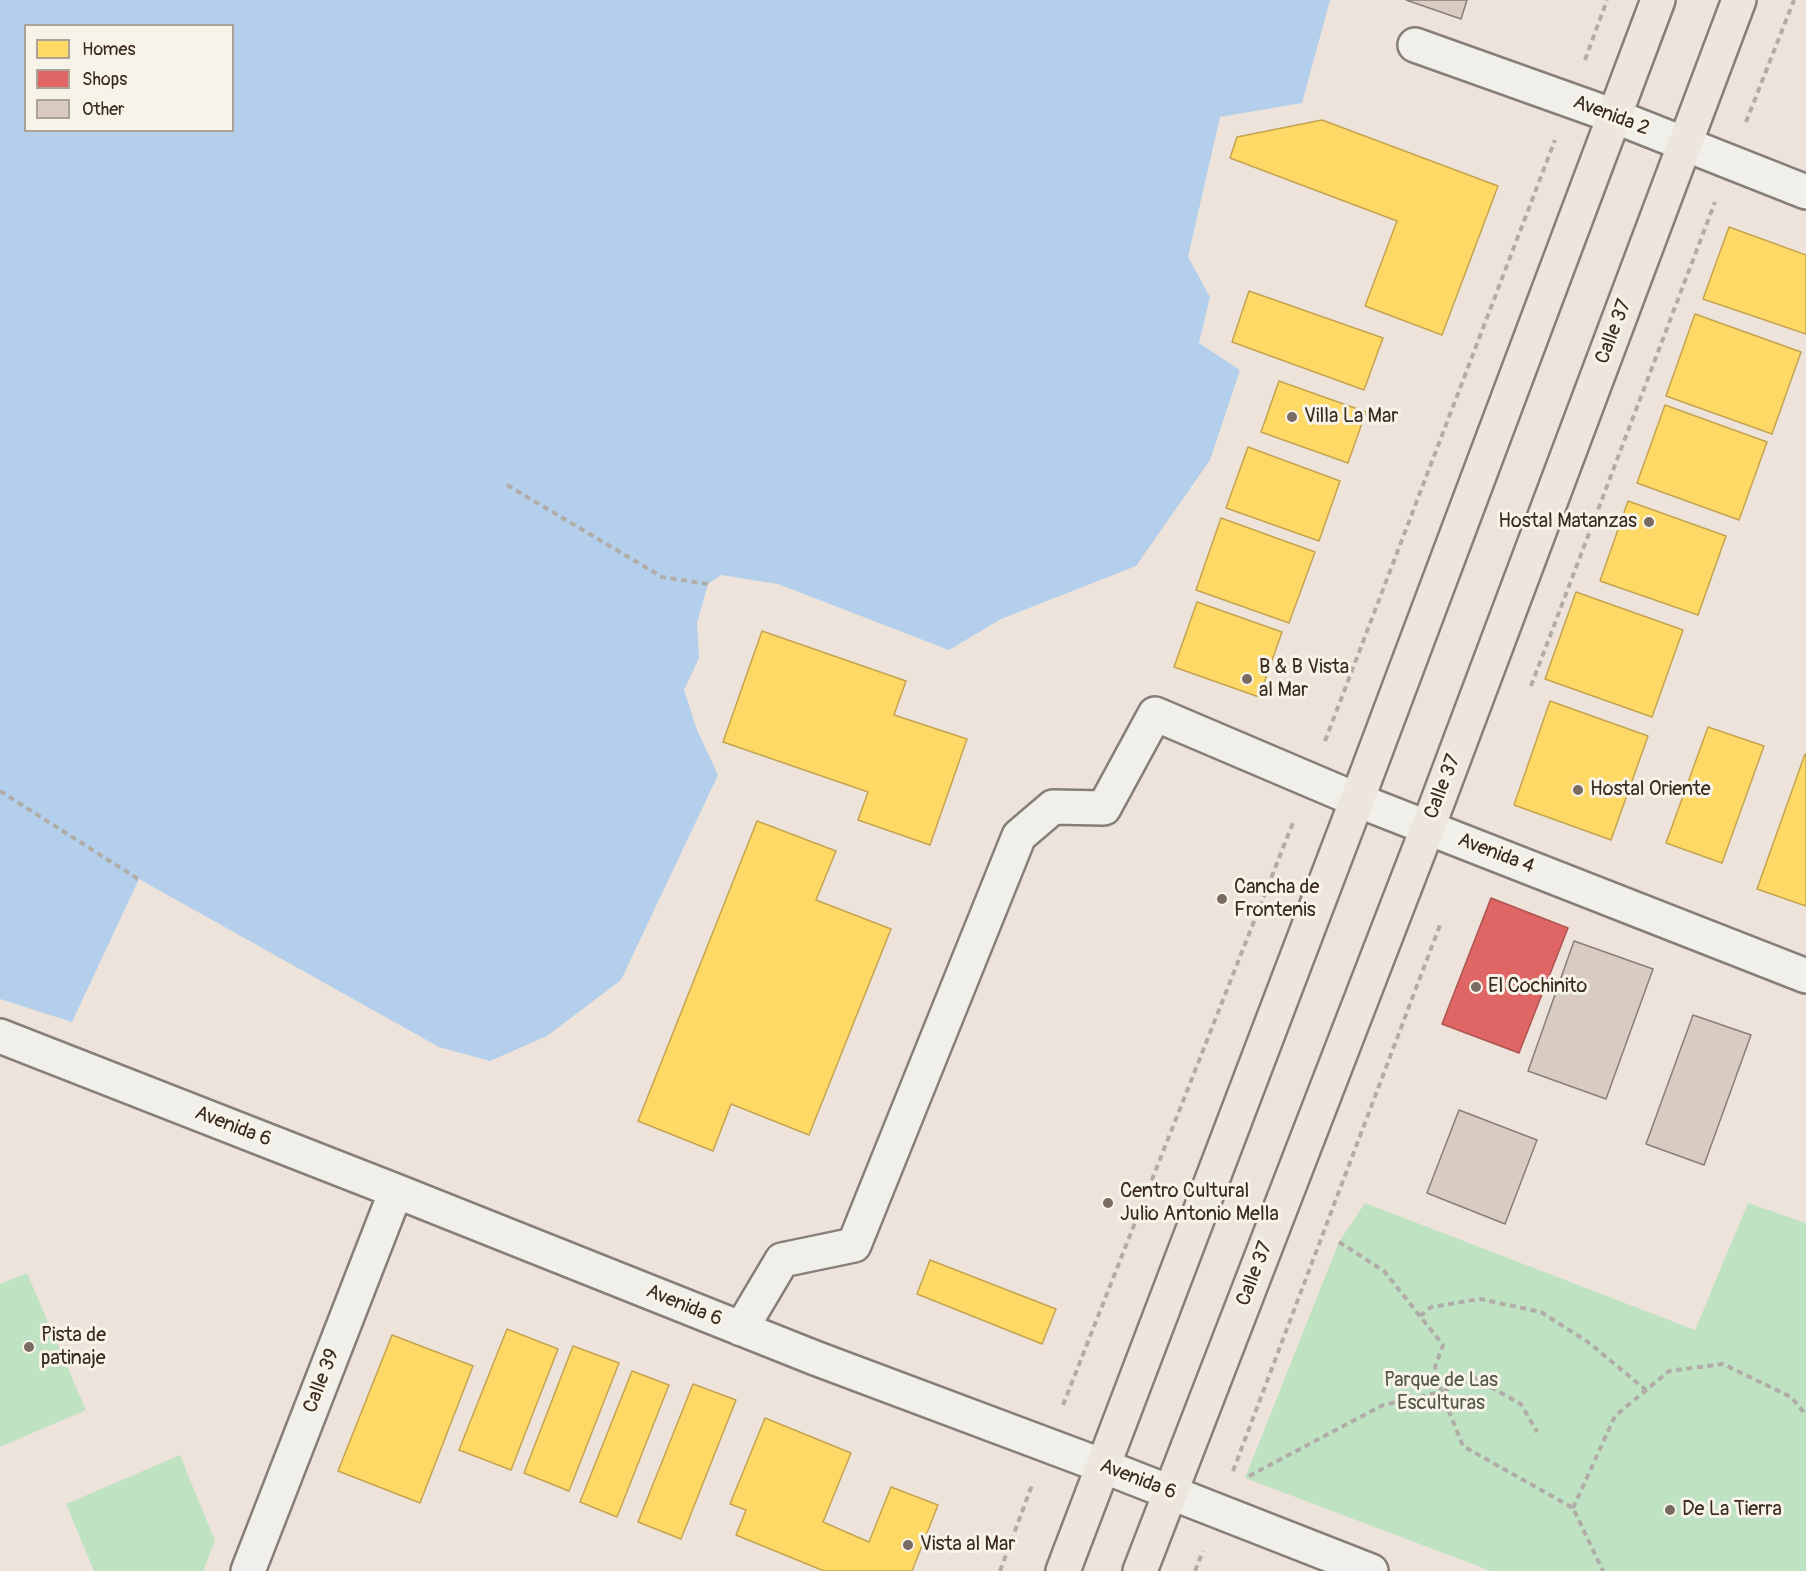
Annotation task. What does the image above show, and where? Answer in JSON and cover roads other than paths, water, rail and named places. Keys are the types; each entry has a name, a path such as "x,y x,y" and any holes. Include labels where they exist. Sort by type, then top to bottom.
{"main road":[{"path":"1063,1571 1357,800 1658,0"},
{"name":"Calle 37","path":"1140,1571 1428,827 1739,0"}],"street":[{"name":"Avenida 2","path":"1415,45 1614,117 1806,192"},
{"name":"Avenida 4","path":"741,1329 782,1260 854,1245 1018,836 1053,807 1104,808 1155,714 1357,800 1806,976"},
{"name":"Avenida 6","path":"0,1036 741,1329 1103,1466 1371,1571"},
{"name":"Calle 39","path":"248,1571 396,1191"}],"water":[{"path":"0,0 1330,0 1302,103 1220,117 1188,257 1210,297 1199,343 1240,370 1210,460 1136,566 1001,619 949,650 778,584 721,575 708,584 697,623 699,658 684,690 697,730 718,775 621,980 547,1036 490,1061 439,1047 139,879 72,1022 0,999"}],"place":[{"name":"Villa La Mar","path":"1292,417"},
{"name":"Hostal Matanzas","path":"1649,522"},
{"name":"B & B Vista al Mar","path":"1247,679"},
{"name":"Hostal Oriente","path":"1578,790"},
{"name":"Cancha de Frontenis","path":"1222,899"},
{"name":"El Cochinito","path":"1476,987"},
{"name":"Centro Cultural Julio Antonio Mella","path":"1108,1203"},
{"name":"Pista de patinaje","path":"29,1347"},
{"name":"De La Tierra","path":"1670,1510"},
{"name":"Vista al Mar","path":"908,1545"}],"park label":[{"name":"Parque de Las Esculturas","path":"1441,1392"}]}
